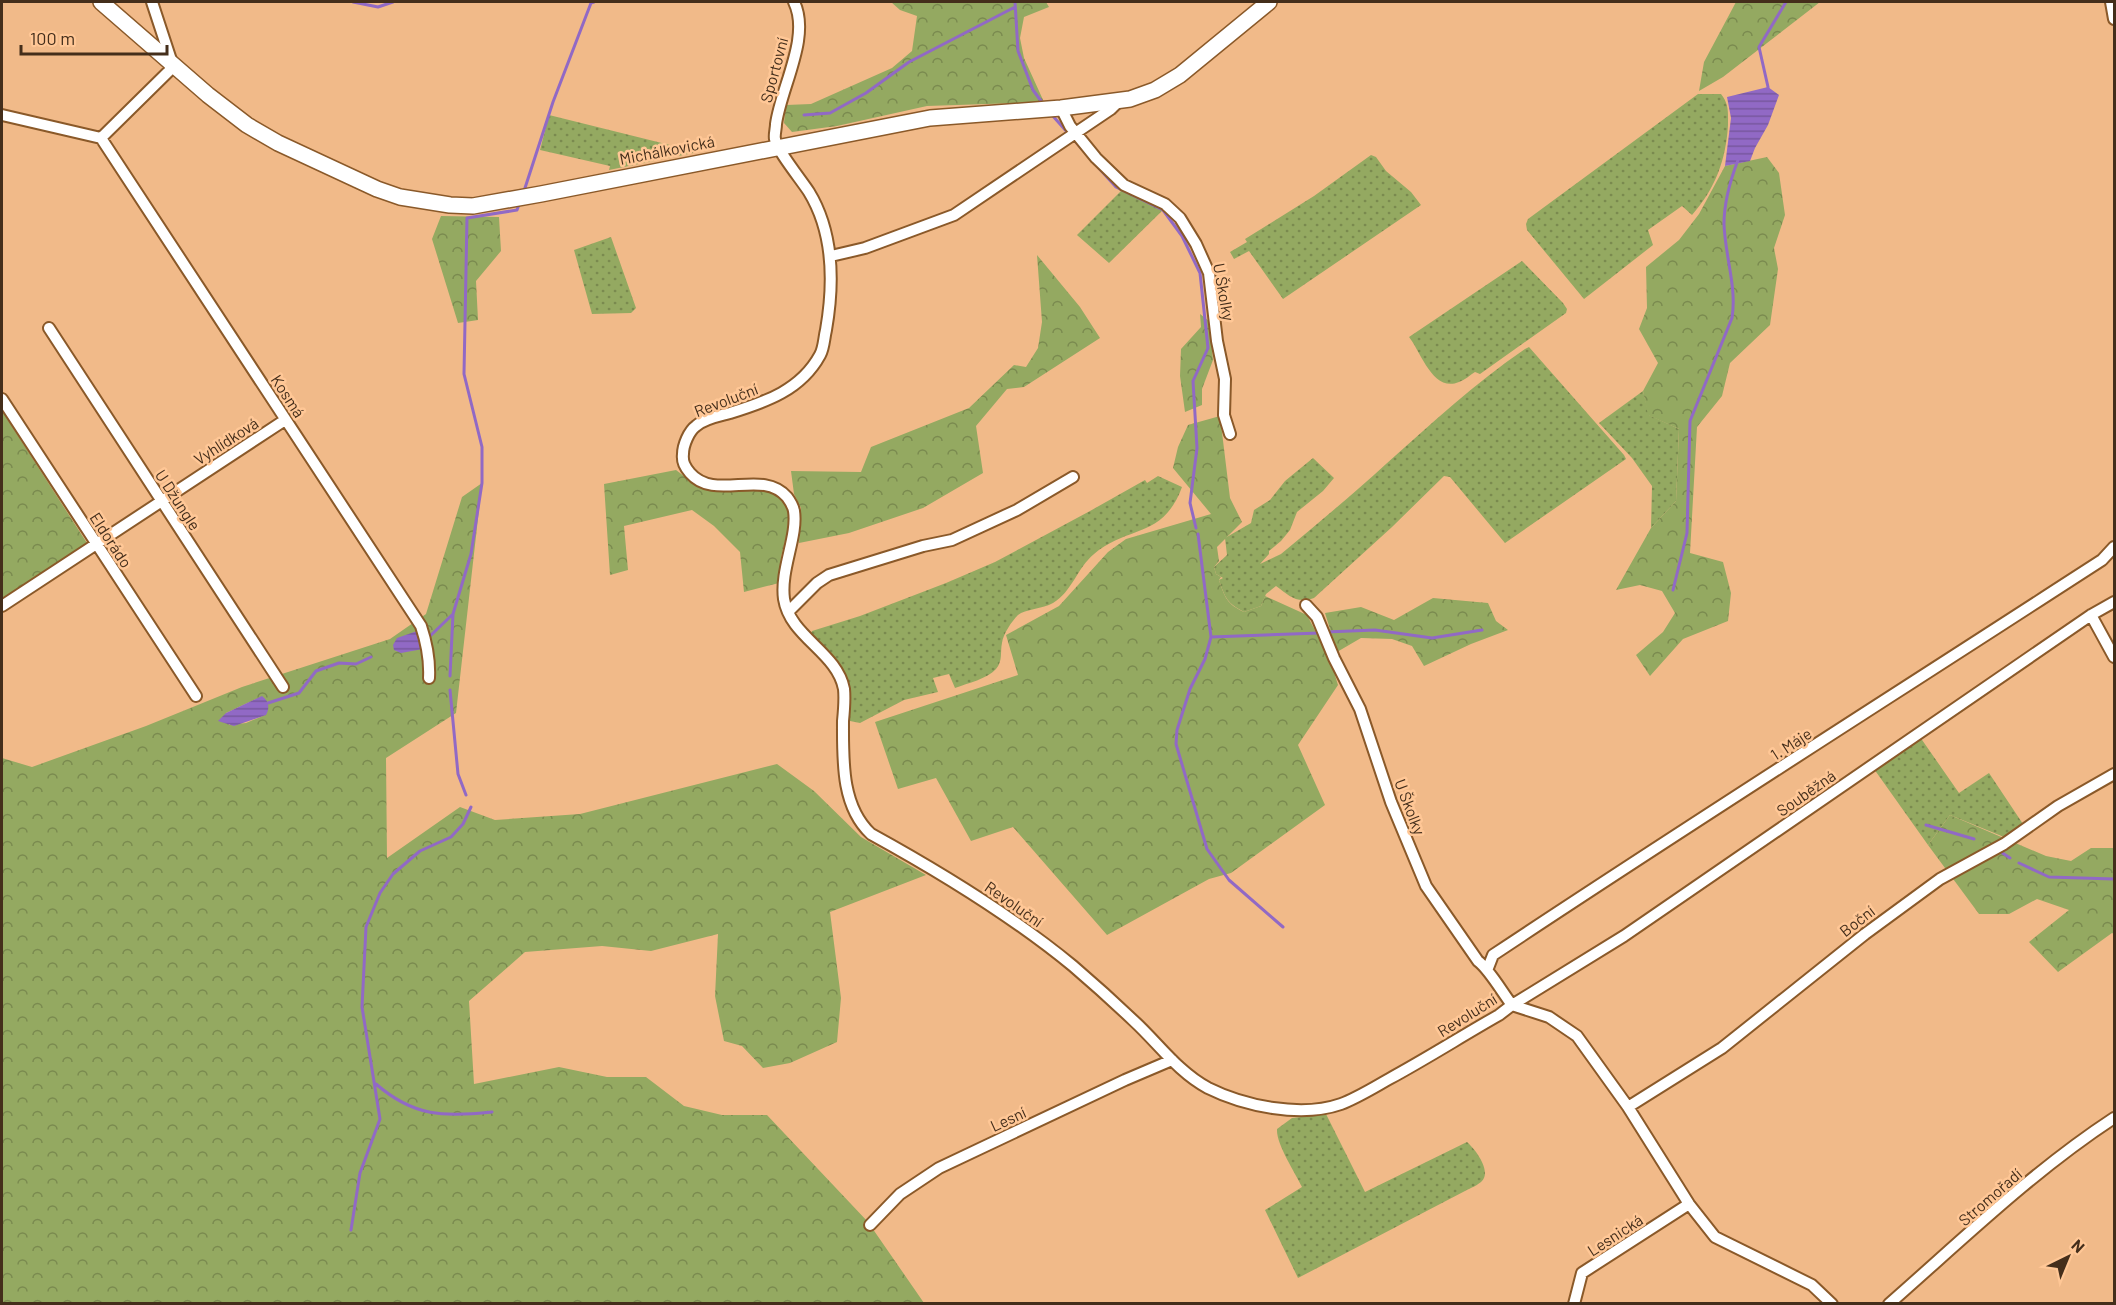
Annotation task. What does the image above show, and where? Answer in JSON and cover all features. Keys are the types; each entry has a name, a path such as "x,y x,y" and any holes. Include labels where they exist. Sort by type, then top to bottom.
{"street":[{"name":"Michálkovická","path":"101,2 247,125 278,143 377,189 425,202 473,206 930,118 1061,108 1130,99 1155,90 1180,75 1269,2"},
{"path":"2,115 102,138 169,71 172,63 152,2"},
{"name":"Sportovní","path":"777,147 775,139 779,106 799,34 798,11 794,2"},
{"path":"2111,2 2115,19"},
{"path":"831,256 865,248 954,215 1077,133 1118,102"},
{"name":"U Školky","path":"1061,108 1070,126 1096,158 1124,185 1165,204 1180,218 1196,244 1209,273 1217,341 1225,379 1224,415 1230,434"},
{"name":"Kosmá","path":"102,138 421,626 427,643 429,678"},
{"name":"Revoluční","path":"777,147 813,198 831,256 829,313 822,352 806,377 784,393 694,426 682,453 684,466 694,477 708,484 721,486 763,484 781,490 791,502 795,511 783,590 784,602 797,626 836,668 844,690 845,772 851,806 861,825 871,834 966,889 1019,925 1072,966 1134,1021 1189,1076 1221,1094 1264,1107 1311,1110 1341,1104 1359,1096 1499,1015 1512,1005 1549,1017 1577,1036 1628,1107 1689,1204 1715,1237 1812,1285 1832,1304"},
{"name":"U Džungle","path":"49,328 284,687"},
{"name":"Eldorádo","path":"2,399 196,696"},
{"name":"Vyhlídková","path":"2,606 285,420"},
{"path":"788,612 817,583 829,575 923,546 952,540 1017,510 1073,477"},
{"name":"1. Máje","path":"1488,968 1493,955 1686,827 2102,560 2115,547"},
{"name":"Souběžná","path":"1512,1005 1624,936 2091,615 2115,602"},
{"name":"U Školky","path":"1306,606 1317,617 1334,658 1360,709 1391,802 1426,886 1478,961 1488,968 1491,977 1512,1005"},
{"path":"2091,615 2115,657"},
{"name":"Boční","path":"1628,1107 1722,1048 1834,957 1940,879 2004,844 2058,806 2115,774"},
{"name":"Lesní","path":"870,1225 900,1194 939,1168 1172,1060"},
{"name":"Stromořadí","path":"1889,1304 2043,1170 2087,1136 2115,1118"},
{"name":"Lesnická","path":"1574,1304 1582,1274 1689,1204"}],"green space":[{"path":"891,2 1046,2 1049,7 1024,17 1020,38 1024,58 1044,102 927,106 837,126 792,132 784,123 786,105 811,104 892,68 912,51 917,16 900,10"},
{"path":"1736,2 1820,2 1723,77 1699,91 1704,62"},
{"path":"1698,94 1721,94 1727,108 1728,125 1725,150 1718,173 1707,195 1692,215 1682,206 1648,230 1653,245 1584,299 1527,230 1528,219"},
{"path":"549,115 698,152 609,170 610,166 540,150"},
{"path":"1371,155 1376,157 1386,171 1411,192 1421,205 1283,299 1249,251 1234,259 1230,252 1247,242 1245,239 1314,196"},
{"path":"1767,157 1779,173 1785,215 1774,248 1778,269 1770,325 1730,363 1722,396 1697,427 1690,553 1723,562 1731,593 1728,621 1683,639 1650,676 1636,655 1663,632 1675,613 1662,591 1640,585 1616,590 1651,528 1676,501 1679,429 1648,415 1643,391 1658,363 1639,329 1647,308 1646,267 1679,240 1699,214 1725,166"},
{"path":"1123,189 1165,208 1109,263 1077,235"},
{"path":"441,216 499,217 501,251 476,281 478,320 458,323 432,239"},
{"path":"611,237 636,308 631,313 592,314 574,250"},
{"path":"1037,255 1080,307 1100,338 1024,387 1007,389 976,426 983,473 923,508 849,533 799,543 801,508 794,494 791,471 861,472 871,447 969,408 1014,365 1026,367 1038,348 1042,322"},
{"path":"1522,261 1563,303 1567,309 1566,313 1480,374 1475,372 1459,382 1450,384 1442,382 1429,369 1409,337"},
{"path":"1200,314 1209,321 1213,360 1202,389 1202,405 1185,412 1180,376 1181,349 1201,327"},
{"path":"1529,347 1626,459 1505,543 1450,477 1444,476 1314,598 1298,599 1289,596 1276,586 1266,594 1261,606 1244,612 1227,599 1219,580 1223,578 1216,574 1214,567 1227,555 1225,538 1251,523 1254,510 1270,500 1285,481 1313,458 1334,478 1323,491 1297,512 1290,530 1269,551 1260,564 1281,554 1471,390"},
{"path":"1643,391 1649,415 1679,429 1676,501 1651,528 1652,486 1632,458 1599,423"},
{"path":"2,411 87,543 2,599"},
{"path":"1220,416 1230,498 1242,522 1217,547 1219,561 1214,567 1216,574 1221,577 1219,580 1225,596 1238,609 1244,612 1261,606 1265,596 1307,615 1330,659 1338,685 1298,745 1325,805 1231,873 1209,879 1107,935 1013,827 971,841 936,778 898,789 875,722 1018,675 1006,635 1059,606 1108,552 1126,539 1211,514 1173,468 1178,447 1188,425"},
{"path":"676,470 697,486 719,490 761,489 777,493 786,501 789,513 779,583 744,592 740,552 714,526 692,510 624,526 628,570 610,575 604,484"},
{"path":"1158,476 1182,487 1174,504 1165,515 1155,523 1107,545 1094,554 1065,593 1053,603 1018,615 1004,636 1000,663 996,669 982,678 955,688 949,674 933,678 938,692 904,700 860,723 850,721 848,693 842,673 830,655 811,634 812,631 860,616 995,562 1145,480 1147,483"},
{"path":"482,483 456,713 386,758 387,858 460,807 495,820 580,814 777,764 814,791 861,837 926,875 830,912 841,998 837,1042 790,1063 763,1068 742,1046 724,1041 715,996 718,934 651,951 602,946 525,952 469,1001 474,1084 559,1067 607,1077 646,1077 684,1106 722,1115 767,1115 868,1222 924,1303 2,1303 2,758 32,767 146,726 242,687 390,639 426,614 462,497","holes":["256,699 265,715 246,723 229,725 226,713"]},
{"path":"1433,598 1488,603 1496,621 1508,630 1424,666 1412,646 1392,639 1361,638 1337,652 1325,613 1361,607 1394,620"},
{"path":"1920,737 1959,793 1989,773 2023,824 2004,837 1950,815 1928,845 1874,769"},
{"path":"1950,815 2046,856 2071,861 2091,848 2114,848 2114,934 2112,933 2058,972 2029,942 2069,910 2037,899 2009,914 1979,914 1928,845"},
{"path":"1326,1114 1365,1192 1467,1142 1481,1160 1485,1176 1474,1186 1298,1278 1265,1210 1302,1187 1283,1150 1277,1129 1292,1118"}],"shaded area":[{"path":"1768,87 1779,95 1768,125 1750,161 1725,166 1731,118 1727,97"},
{"path":"417,631 423,649 401,653 394,650 393,645 397,638"},
{"path":"262,696 268,705 266,715 234,726 218,721 226,713"}],"waterway":[{"path":"353,2 378,7 393,2"},
{"path":"524,191 553,102 591,3 594,2"},
{"path":"1015,2 1018,51 1033,90 1044,105"},
{"path":"1768,91 1759,47 1786,2"},
{"path":"804,115 830,113 866,93 909,62 1015,7"},
{"path":"1052,115 1083,150"},
{"path":"1673,590 1687,533 1690,421 1732,318 1733,295 1724,216 1728,191 1738,160"},
{"path":"1097,166 1116,187 1163,210 1182,236 1200,273 1208,348 1193,381 1197,448 1190,503 1196,528"},
{"path":"450,676 453,614 471,554 482,483 482,447 464,374 467,218 517,210 520,202"},
{"path":"1198,534 1211,637 1205,659 1190,689 1177,730 1176,744 1207,849 1229,880 1283,927"},
{"path":"429,637 452,615"},
{"path":"1326,632 1375,630 1432,638 1482,630"},
{"path":"1211,637 1320,633"},
{"path":"268,703 299,693 316,671 339,663 356,664 371,657"},
{"path":"450,690 458,774 466,795"},
{"path":"351,1230 360,1173 380,1119 362,1007 366,927 380,893 393,874 420,851 451,837 463,824 471,807"},
{"path":"1926,825 1974,839"},
{"path":"1998,850 2010,858"},
{"path":"2019,863 2049,877 2114,879"},
{"path":"376,1084 403,1103 417,1109 444,1114 492,1112"}]}
